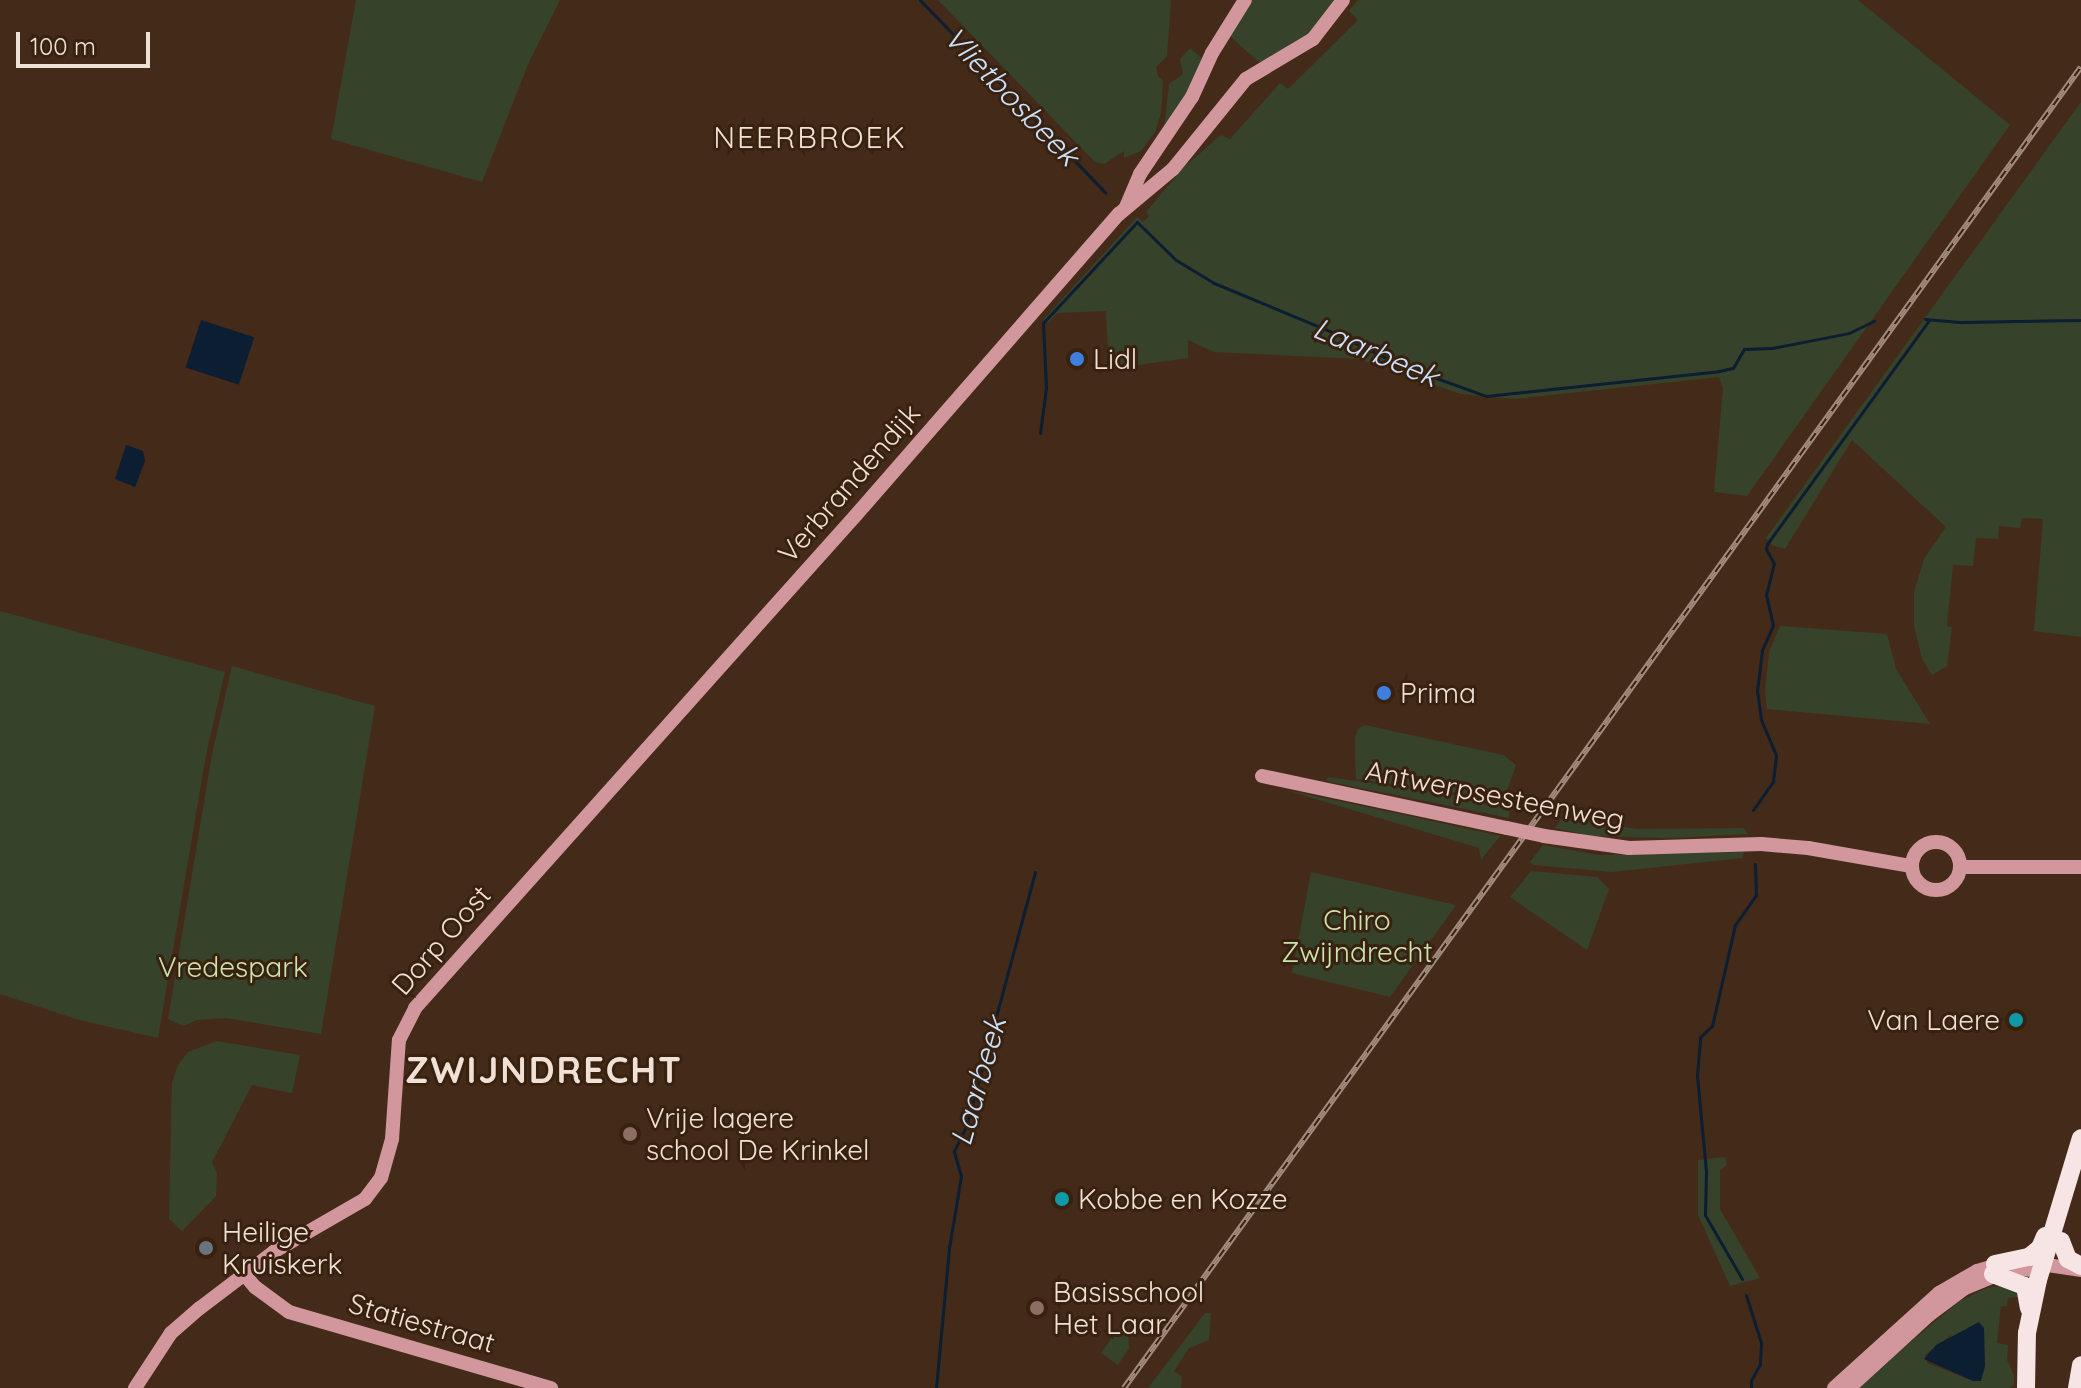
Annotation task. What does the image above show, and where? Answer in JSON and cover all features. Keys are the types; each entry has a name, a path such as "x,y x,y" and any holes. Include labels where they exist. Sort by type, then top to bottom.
{"highway":[{"path":"2026,1388 2030,1318 2055,1220 2081,1138"},
{"path":"2044,1265 2061,1241 2081,1178"},
{"path":"1994,1269 2035,1253 2055,1220"},
{"path":"2061,1241 2068,1259 2081,1268"},
{"path":"1994,1269 2025,1286 2030,1318"},
{"path":"2077,1388 2081,1365"}],"main road":[{"name":"Verbrandendijk","path":"1126,207 1140,174 1192,97 1212,53 1245,0"},
{"name":"Verbrandendijk","path":"608,791 846,527 1126,207 1173,169 1246,79 1313,39 1343,0"},
{"name":"Antwerpsesteenweg","path":"1262,776 1544,836 1629,848 1761,844 1808,848 1911,866"},
{"name":"Dorp Oost","path":"135,1388 171,1333 275,1251 356,1206 377,1186 394,1130 399,1040 406,1021 608,791"},
{"path":"1936,842 1953,849 1960,867 1952,885 1932,890 1919,884 1911,866 1918,850 1936,842"},
{"path":"1960,867 2081,867"},
{"path":"1834,1388 1957,1280 1994,1269 2044,1265 2081,1268"},
{"path":"2044,1265 2081,1277"},
{"path":"1849,1388 1949,1299 1994,1269"},
{"name":"Statiestraat","path":"244,1274 255,1287 289,1312 551,1388"}],"green space":[{"path":"356,0 560,0 529,62 482,182 331,139"},
{"path":"938,0 1171,0 1167,56 1156,67 1163,81 1161,113 1155,132 1141,151 1124,158 1124,151 1104,164 1095,162"},
{"path":"1248,0 1340,0 1318,30 1261,64 1230,36"},
{"path":"1358,0 1858,0 2010,125 1747,496 1714,492 1723,388 1719,377 1515,399 1461,394 1358,359 1214,352 1188,340 1188,358 1109,369 1106,311 1057,313 1048,323 1043,320 1137,217 1143,222 1149,216 1146,212 1184,167 1221,135 1230,139 1280,83 1288,89 1358,20 1349,11"},
{"path":"1190,48 1204,60 1194,87 1164,129 1169,84 1183,74 1180,59"},
{"path":"2081,102 2081,637 2034,631 2043,519 2022,518 2020,528 1999,526 1998,539 1976,538 1973,566 1953,565 1947,626 1952,627 1947,666 1932,675 1922,659 1914,626 1914,592 1924,559 1946,527 1852,440 1785,549 1772,545 1766,538"},
{"path":"0,611 225,672 206,755 158,1038 79,1020 0,994"},
{"path":"1780,626 1887,634 1896,669 1930,724 1767,709 1765,691 1769,652"},
{"path":"232,666 375,706 321,1034 226,1018 197,1020 183,1026 168,1019 212,754"},
{"path":"1365,725 1503,755 1516,765 1504,799 1356,779 1355,738 1358,729"},
{"path":"1328,777 1510,803 1509,818 1326,781"},
{"path":"1286,790 1500,836 1481,860 1479,848"},
{"path":"1562,818 1638,829 1744,828 1748,834 1670,838 1591,836 1555,828"},
{"path":"1543,845 1598,855 1744,852 1742,858 1612,872 1533,865 1530,862"},
{"path":"1531,871 1597,877 1609,889 1587,950 1510,897"},
{"name":"Chiro Zwijndrecht","path":"1311,872 1456,905 1390,997 1292,973"},
{"name":"Vredespark","path":"217,1041 300,1055 292,1093 252,1085 212,1162 217,1173 216,1196 182,1231 169,1219 172,1083 178,1065 188,1052"},
{"path":"1725,1157 1727,1165 1720,1170 1720,1209 1760,1278 1730,1286 1698,1215 1698,1160"},
{"path":"2003,1285 2015,1290 2019,1297 2008,1298 2007,1306 2001,1306 1997,1343 2008,1345 2007,1360 2014,1375 2014,1385 2009,1388 1854,1388 1960,1301 1986,1288","holes":["1951,1335 1973,1381 1927,1363 1925,1355"]},
{"path":"1205,1313 1211,1313 1209,1340 1189,1348 1174,1371 1182,1377 1181,1388 1148,1388"},
{"path":"1123,1322 1128,1331 1129,1348 1118,1365 1101,1353"}],"water":[{"path":"201,320 254,337 239,385 186,368"},
{"path":"126,445 143,451 145,461 135,487 115,479"},
{"path":"1979,1322 1984,1328 1985,1366 1981,1381 1973,1381 1924,1359 1936,1345"}],"waterway":[{"name":"Vlietbosbeek","path":"920,0 1105,192"},
{"name":"Laarbeek","path":"1040,433 1046,388 1043,323 1137,222 1176,260 1214,283 1334,333 1403,366 1486,396 1719,371 1733,368 1744,349 1772,348 1849,333 1874,321"},
{"name":"Laarbeek","path":"1925,319 1962,322 2081,320"},
{"path":"1753,810 1773,781 1776,755 1761,719 1757,691 1762,650 1773,625 1766,595 1774,564 1766,549 1767,544 1929,320"},
{"path":"1742,1279 1705,1215 1706,1171 1697,1075 1700,1037 1712,1026 1735,925 1756,895 1755,864"},
{"name":"Laarbeek","path":"936,1388 949,1248 961,1176 954,1151 967,1124 1035,872"},
{"path":"1746,1295 1761,1343 1760,1364 1751,1380 1751,1388"}],"railway":[{"path":"1124,1388 2081,67"}],"place":[{"name":"Lidl","path":"1077,359"},
{"name":"Prima","path":"1384,693"},
{"name":"Van Laere","path":"2016,1020"},
{"name":"Vrije lagere school De Krinkel","path":"630,1134"},
{"name":"Kobbe en Kozze","path":"1062,1199"},
{"name":"Heilige Kruiskerk","path":"206,1248"},
{"name":"Basisschool Het Laar","path":"1037,1308"}],"district":[{"name":"NEERBROEK","path":"810,137"},
{"name":"ZWIJNDRECHT","path":"544,1070"}]}
